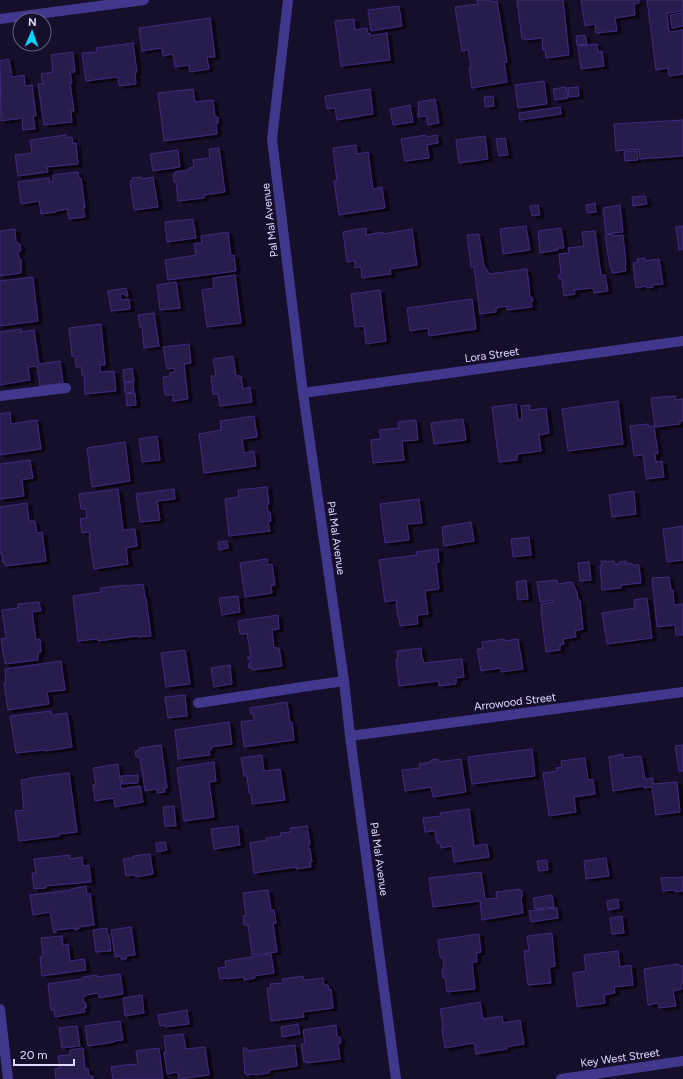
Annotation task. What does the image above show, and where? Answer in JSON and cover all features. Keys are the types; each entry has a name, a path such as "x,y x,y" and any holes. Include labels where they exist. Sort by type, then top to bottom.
{"street":[{"path":"0,19 110,2 144,0"},
{"name":"Pal Mal Avenue","path":"288,0 272,139 304,393 344,681 396,1079"},
{"name":"Lora Street","path":"304,393 683,341"},
{"path":"0,396 66,388"},
{"path":"198,703 344,681"},
{"name":"Arrowood Street","path":"350,736 683,692"},
{"path":"0,1009 8,1079"},
{"name":"Key West Street","path":"561,1079 683,1062"}],"building":[{"path":"477,0 490,0 491,2 497,1 507,62 504,62 507,82 472,88 468,50 462,51 455,7 478,4"},
{"path":"517,0 563,0 569,55 546,58 545,50 543,50 542,38 522,39"},
{"path":"581,0 639,0 639,3 634,4 635,15 615,18 617,31 596,33 595,24 585,26"},
{"path":"647,0 683,0 683,11 667,13 669,32 683,30 683,74 669,76 668,68 656,70"},
{"path":"399,6 402,26 371,31 368,10"},
{"path":"683,13 683,26 672,28 670,15"},
{"path":"210,18 215,57 207,57 209,69 190,72 189,65 175,67 173,54 163,56 162,48 142,51 139,28"},
{"path":"354,19 355,30 367,28 370,36 387,33 390,60 341,66 335,21"},
{"path":"585,35 587,44 577,45 576,36"},
{"path":"133,43 137,72 135,73 136,84 119,86 118,77 86,81 82,53 97,52 96,48"},
{"path":"597,44 598,52 602,51 604,66 581,69 578,46"},
{"path":"73,52 75,72 70,72 74,111 71,111 72,122 44,125 38,84 43,84 41,74 53,72 51,55"},
{"path":"9,59 12,77 24,75 25,86 32,85 36,116 33,116 35,129 23,130 22,118 1,121 0,61"},
{"path":"544,81 547,104 518,108 515,85"},
{"path":"566,87 568,98 555,100 553,89"},
{"path":"578,87 579,96 569,97 568,88"},
{"path":"193,89 195,102 213,100 215,117 218,117 218,123 216,123 217,134 164,141 158,93"},
{"path":"370,89 373,114 337,120 335,108 327,109 325,96"},
{"path":"493,96 494,106 485,107 484,97"},
{"path":"435,99 439,123 428,125 426,116 418,117 418,102"},
{"path":"410,105 413,122 393,125 390,109"},
{"path":"560,107 561,114 520,120 519,113"},
{"path":"683,120 683,156 640,159 639,149 616,151 614,124"},
{"path":"66,135 66,138 72,137 73,144 76,143 78,164 47,167 48,172 18,176 15,155 32,153 30,140"},
{"path":"426,135 427,137 437,135 438,143 427,145 429,158 405,161 401,139"},
{"path":"485,136 488,159 459,163 456,140"},
{"path":"505,138 508,155 499,156 496,139"},
{"path":"356,145 357,154 368,152 373,189 382,187 385,208 339,215 334,181 337,181 333,148"},
{"path":"219,148 225,192 204,195 204,198 178,201 176,182 174,182 173,175 175,172 189,170 189,168 194,167 193,160 210,158 209,149"},
{"path":"178,150 180,167 153,171 150,154"},
{"path":"637,151 638,160 625,161 624,152"},
{"path":"78,172 79,178 81,178 85,217 69,219 67,209 41,214 39,201 21,204 18,182 49,178 50,182 53,182 53,175"},
{"path":"141,177 142,179 153,177 158,207 134,210 130,181 133,180 132,178"},
{"path":"645,196 647,204 633,206 632,197"},
{"path":"595,203 596,212 587,213 586,205"},
{"path":"538,205 540,215 532,216 530,206"},
{"path":"620,205 623,232 606,234 603,208"},
{"path":"193,219 196,238 167,242 165,222"},
{"path":"526,226 530,250 503,254 500,229"},
{"path":"683,226 683,249 679,250 676,227"},
{"path":"366,228 366,235 383,232 383,234 412,229 417,265 390,269 391,274 362,278 361,267 355,268 355,261 347,262 343,232"},
{"path":"561,228 564,248 557,248 558,250 540,253 538,231"},
{"path":"15,229 16,242 20,244 21,250 18,253 19,258 21,259 21,273 0,276 0,231"},
{"path":"595,231 601,275 605,275 608,291 594,293 593,288 574,290 575,294 564,296 562,279 559,279 558,275 561,274 559,254 569,253 568,248 584,246 582,232"},
{"path":"228,232 231,256 234,255 236,271 168,280 165,260 196,255 194,244 202,243 201,236"},
{"path":"479,234 484,266 490,274 527,269 530,297 532,297 533,301 531,302 532,307 507,310 507,306 496,308 496,312 480,314 474,267 471,267 467,235"},
{"path":"612,234 612,236 623,235 626,271 612,273 605,235"},
{"path":"645,258 645,261 659,259 663,284 652,285 653,287 647,288 646,286 636,288 633,263 638,262 637,259"},
{"path":"235,275 241,323 207,327 202,290 214,288 213,278"},
{"path":"33,277 38,321 0,326 0,281"},
{"path":"176,282 180,308 160,310 157,285"},
{"path":"126,288 128,296 120,294 121,300 129,299 130,309 111,311 108,291"},
{"path":"380,290 386,341 366,344 364,326 355,327 351,294"},
{"path":"472,299 476,329 429,336 428,328 410,331 407,308"},
{"path":"154,313 159,346 144,348 142,327 140,327 138,315"},
{"path":"101,324 105,365 100,365 100,372 114,371 116,391 85,394 84,375 82,375 81,367 76,367 75,356 72,356 69,328"},
{"path":"21,329 21,332 34,330 39,364 60,361 63,383 40,386 37,366 28,367 30,380 0,385 0,332"},
{"path":"189,344 191,363 184,364 188,399 173,401 173,395 165,395 163,377 170,376 170,373 175,372 174,368 167,369 163,347"},
{"path":"233,356 236,376 241,376 243,389 250,387 252,402 220,406 218,394 213,394 211,376 216,376 213,359"},
{"path":"132,368 134,381 124,382 123,370"},
{"path":"133,382 134,392 125,393 124,383"},
{"path":"135,393 136,405 127,406 126,394"},
{"path":"675,396 676,400 683,399 683,421 680,421 680,424 655,427 651,398"},
{"path":"618,401 623,444 568,451 562,409"},
{"path":"516,404 518,420 522,419 521,406 530,405 530,410 546,408 549,433 539,435 541,451 517,454 517,460 499,462 492,407"},
{"path":"10,412 11,424 37,420 41,449 0,455 0,414"},
{"path":"254,416 257,437 242,439 244,453 254,451 256,466 204,473 199,434 221,430 220,421"},
{"path":"463,419 466,440 434,444 431,423"},
{"path":"416,420 418,440 402,441 404,460 373,463 371,440 381,439 379,430 399,428 398,422"},
{"path":"648,424 649,427 654,426 658,453 655,454 656,462 662,461 664,477 646,479 643,455 634,456 630,426"},
{"path":"157,436 160,460 142,462 139,439"},
{"path":"125,442 130,481 92,487 87,448"},
{"path":"30,460 33,478 22,480 24,496 0,499 0,464"},
{"path":"267,487 269,504 267,504 271,521 268,521 270,531 229,536 225,499 239,497 238,490"},
{"path":"118,489 123,530 135,529 137,546 126,548 128,564 94,569 89,532 82,533 80,519 87,518 86,509 81,509 79,494"},
{"path":"174,489 175,499 157,501 160,520 140,522 136,494"},
{"path":"634,491 636,514 612,517 609,495"},
{"path":"419,499 422,523 407,524 409,540 385,543 380,504"},
{"path":"27,503 29,521 35,521 37,533 42,532 46,561 5,566 5,563 3,563 2,553 0,554 0,507"},
{"path":"471,522 474,541 444,546 442,527"},
{"path":"683,526 683,560 667,562 663,529"},
{"path":"529,537 531,555 513,557 511,539"},
{"path":"227,541 228,548 219,550 218,542"},
{"path":"438,549 439,562 436,563 439,589 425,591 428,614 417,615 418,624 400,626 396,600 385,602 379,560 417,555 416,552"},
{"path":"267,559 268,565 272,564 275,585 271,586 272,593 245,597 240,563"},
{"path":"601,561 614,561 614,564 620,564 619,562 626,561 626,564 632,563 632,565 639,565 641,583 621,585 621,588 602,590"},
{"path":"589,562 591,580 580,581 578,563"},
{"path":"669,577 671,590 673,590 674,605 683,604 683,635 676,635 675,625 657,627 652,578"},
{"path":"526,580 528,599 518,600 516,582"},
{"path":"557,580 557,584 572,582 577,592 578,600 580,600 583,629 575,631 576,637 563,639 564,644 560,645 560,650 546,652 541,604 553,602 553,600 540,602 537,582"},
{"path":"143,584 151,636 137,636 98,641 97,639 78,641 73,596 101,592 100,588"},
{"path":"238,596 240,612 222,615 219,598"},
{"path":"647,598 652,638 607,644 602,613 635,608 634,600"},
{"path":"39,602 41,611 32,612 36,640 40,639 41,652 38,653 38,660 5,664 1,639 6,638 2,610 18,608 18,604"},
{"path":"278,615 279,629 272,630 274,648 279,648 282,666 252,670 252,668 249,668 248,664 251,664 250,659 247,657 251,657 247,634 240,634 238,621"},
{"path":"504,639 505,641 518,639 523,669 501,672 501,668 481,671 477,649 483,648 482,642"},
{"path":"421,648 424,663 462,659 464,677 456,678 456,684 439,686 439,681 399,686 396,659 398,658 397,651"},
{"path":"185,650 190,684 166,687 161,653"},
{"path":"61,661 65,690 47,692 49,704 8,710 4,683 6,682 5,669"},
{"path":"230,665 232,684 214,687 211,668"},
{"path":"185,695 187,716 168,718 165,697"},
{"path":"287,702 290,723 292,722 294,740 244,747 241,722 254,720 253,713 251,714 250,708"},
{"path":"51,711 52,715 67,713 72,747 16,753 10,716"},
{"path":"229,722 232,744 211,747 211,750 209,751 210,755 178,759 175,730"},
{"path":"161,745 167,788 164,788 165,792 157,793 157,789 145,791 140,757 136,757 135,751 139,751 139,748"},
{"path":"683,745 683,771 679,771 675,746"},
{"path":"532,749 535,776 472,784 468,757"},
{"path":"623,754 623,758 641,756 645,779 653,778 653,784 677,782 680,812 656,815 652,787 644,788 644,786 613,791 609,757"},
{"path":"262,755 264,771 280,769 285,800 252,804 247,776 244,776 241,758"},
{"path":"585,758 588,780 593,779 595,794 574,797 576,812 549,816 543,773 557,771 556,768 562,767 561,761"},
{"path":"438,759 438,762 461,759 466,792 433,797 431,787 405,791 402,770 420,768 419,764"},
{"path":"214,762 216,781 209,782 214,817 184,821 177,768"},
{"path":"118,764 121,789 140,786 143,802 115,807 114,798 95,801 93,785 96,785 93,768"},
{"path":"69,773 77,832 19,841 15,811 24,810 21,780"},
{"path":"138,775 138,783 122,784 121,776"},
{"path":"174,806 176,826 165,826 163,807"},
{"path":"469,809 474,846 487,844 489,857 454,862 452,846 441,848 440,843 437,843 435,831 425,832 423,818 441,816 440,813"},
{"path":"238,826 240,845 214,849 211,829"},
{"path":"307,826 310,845 308,845 312,862 310,862 311,867 296,869 296,867 254,873 250,843 267,840 266,838 281,836 280,833 291,832 290,828"},
{"path":"165,842 167,850 157,852 156,843"},
{"path":"150,854 153,874 136,877 135,875 126,876 123,859"},
{"path":"70,855 70,859 82,857 83,866 89,865 91,882 46,886 46,888 34,889 32,873 36,873 34,859"},
{"path":"606,858 609,876 586,879 584,861"},
{"path":"547,860 548,870 539,871 537,861"},
{"path":"481,872 485,899 497,898 496,892 520,889 520,891 522,891 521,897 523,913 482,920 480,901 433,907 429,878"},
{"path":"683,877 683,891 663,891 661,878"},
{"path":"86,886 87,894 90,893 94,925 79,927 79,929 75,930 75,928 56,930 54,933 50,912 33,915 30,895 71,890"},
{"path":"268,890 271,910 274,910 276,923 273,923 277,952 252,955 248,925 244,925 243,916 246,916 243,893"},
{"path":"552,895 554,907 535,909 533,898"},
{"path":"618,899 619,908 608,910 607,901"},
{"path":"557,908 558,918 531,922 529,911"},
{"path":"622,916 624,933 612,934 610,918"},
{"path":"131,927 135,955 126,956 126,959 121,959 121,956 115,957 111,930"},
{"path":"107,928 111,951 96,952 93,930"},
{"path":"552,933 555,966 549,967 551,983 528,985 524,951 529,950 527,936"},
{"path":"479,934 481,952 476,953 477,962 472,962 475,989 447,992 445,977 443,978 442,970 444,969 443,957 440,957 438,940"},
{"path":"62,936 63,945 68,944 70,961 84,959 86,970 42,976 40,957 43,956 41,938"},
{"path":"618,951 620,967 631,965 633,985 614,987 615,993 604,995 605,1003 577,1007 573,973 586,971 584,955"},
{"path":"271,954 274,973 254,976 255,978 244,980 244,977 220,979 218,968 226,967 225,961"},
{"path":"678,964 679,966 683,966 683,983 681,984 682,989 673,991 676,1006 659,1008 658,1003 648,1005 644,969"},
{"path":"120,974 123,994 99,998 98,993 83,996 84,1003 86,1003 86,1008 84,1008 85,1012 55,1017 54,1010 51,1010 48,984 83,979 83,977 97,975 97,977"},
{"path":"303,976 304,980 323,978 324,985 328,985 329,990 331,989 333,1008 303,1012 304,1017 271,1021 267,988 271,988 270,984 283,983 282,979"},
{"path":"142,995 144,1013 125,1016 123,998"},
{"path":"480,1002 483,1019 502,1016 503,1023 520,1020 524,1044 506,1047 507,1049 476,1054 474,1043 445,1048 440,1009"},
{"path":"187,1010 189,1024 165,1027 165,1025 160,1026 158,1015"},
{"path":"120,1021 123,1040 88,1046 85,1026"},
{"path":"298,1024 300,1034 282,1037 281,1027"},
{"path":"336,1025 337,1037 340,1037 341,1043 338,1043 340,1059 307,1063 307,1061 304,1062 301,1044 305,1044 303,1030"},
{"path":"77,1026 80,1046 62,1048 59,1028"},
{"path":"183,1034 186,1049 205,1047 209,1075 179,1079 178,1072 167,1074 164,1052 166,1052 164,1036"},
{"path":"295,1045 297,1066 269,1070 269,1073 255,1075 245,1074 243,1048 247,1048 247,1051"},
{"path":"83,1048 85,1069 88,1068 89,1076 93,1076 93,1079 56,1079 55,1069 60,1068 58,1056 70,1055 70,1050"},
{"path":"159,1048 163,1079 113,1079 111,1067 138,1064 136,1051"}]}
